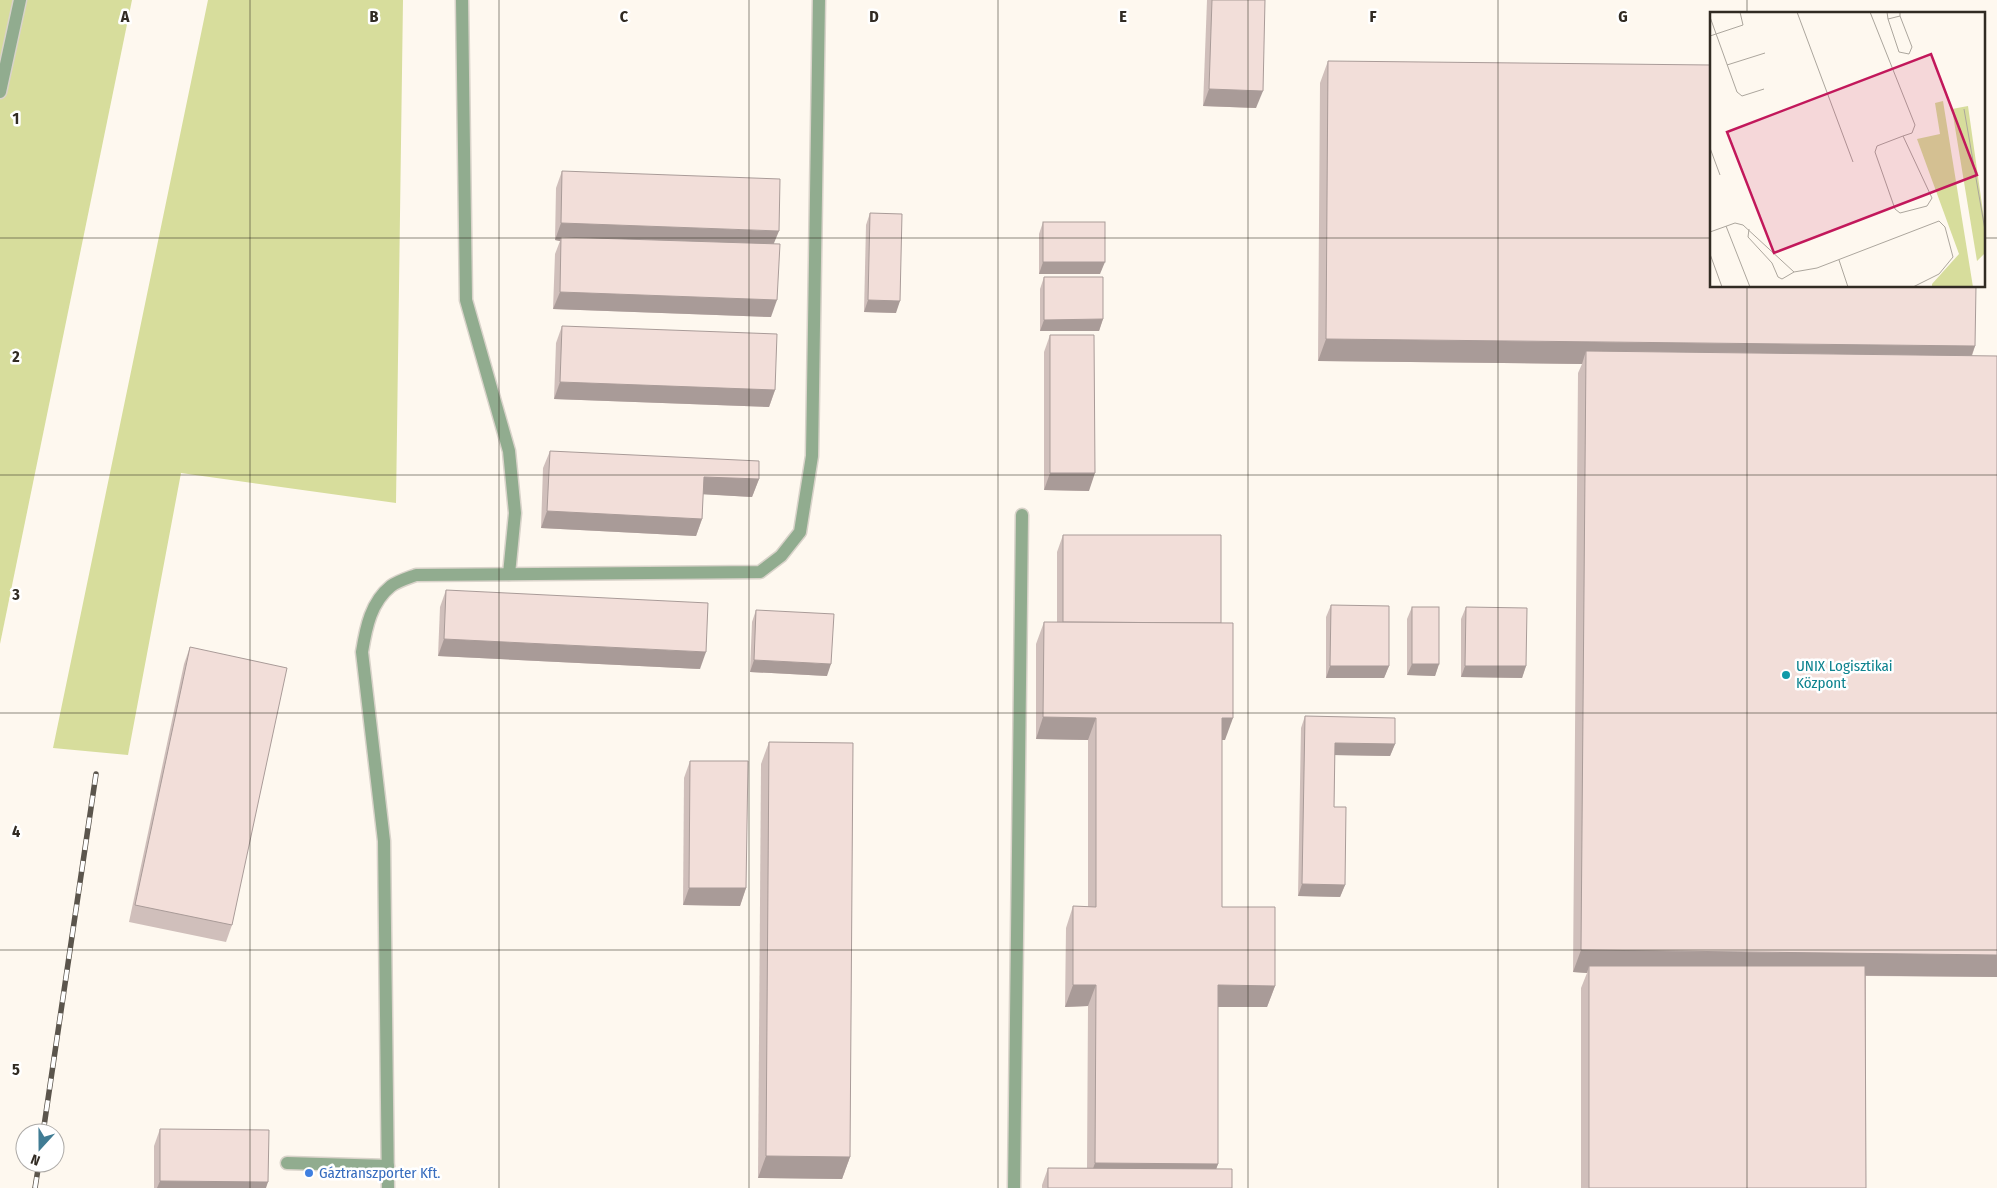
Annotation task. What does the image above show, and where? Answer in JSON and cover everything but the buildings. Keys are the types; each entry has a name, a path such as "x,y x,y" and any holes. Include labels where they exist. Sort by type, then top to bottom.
{"lane":[{"path":"0,92 20,0"},
{"path":"462,0 466,300 509,451 515,514 509,574"},
{"path":"388,1188 384,841 362,652 366,628 376,601 392,585 416,575 760,572 781,556 800,532 812,456 819,0"},
{"path":"1014,1188 1022,515"},
{"path":"287,1163 388,1166"}],"green space":[{"path":"0,0 132,0 0,644"},
{"path":"208,0 403,0 396,503 181,473 128,755 53,748"}],"railway":[{"path":"44,1123 96,774"},
{"path":"35,1188 37,1173"}],"place":[{"name":"UNIX Logisztikai Központ","path":"1786,675"},
{"name":"Gáztranszporter Kft.","path":"309,1173"}]}
